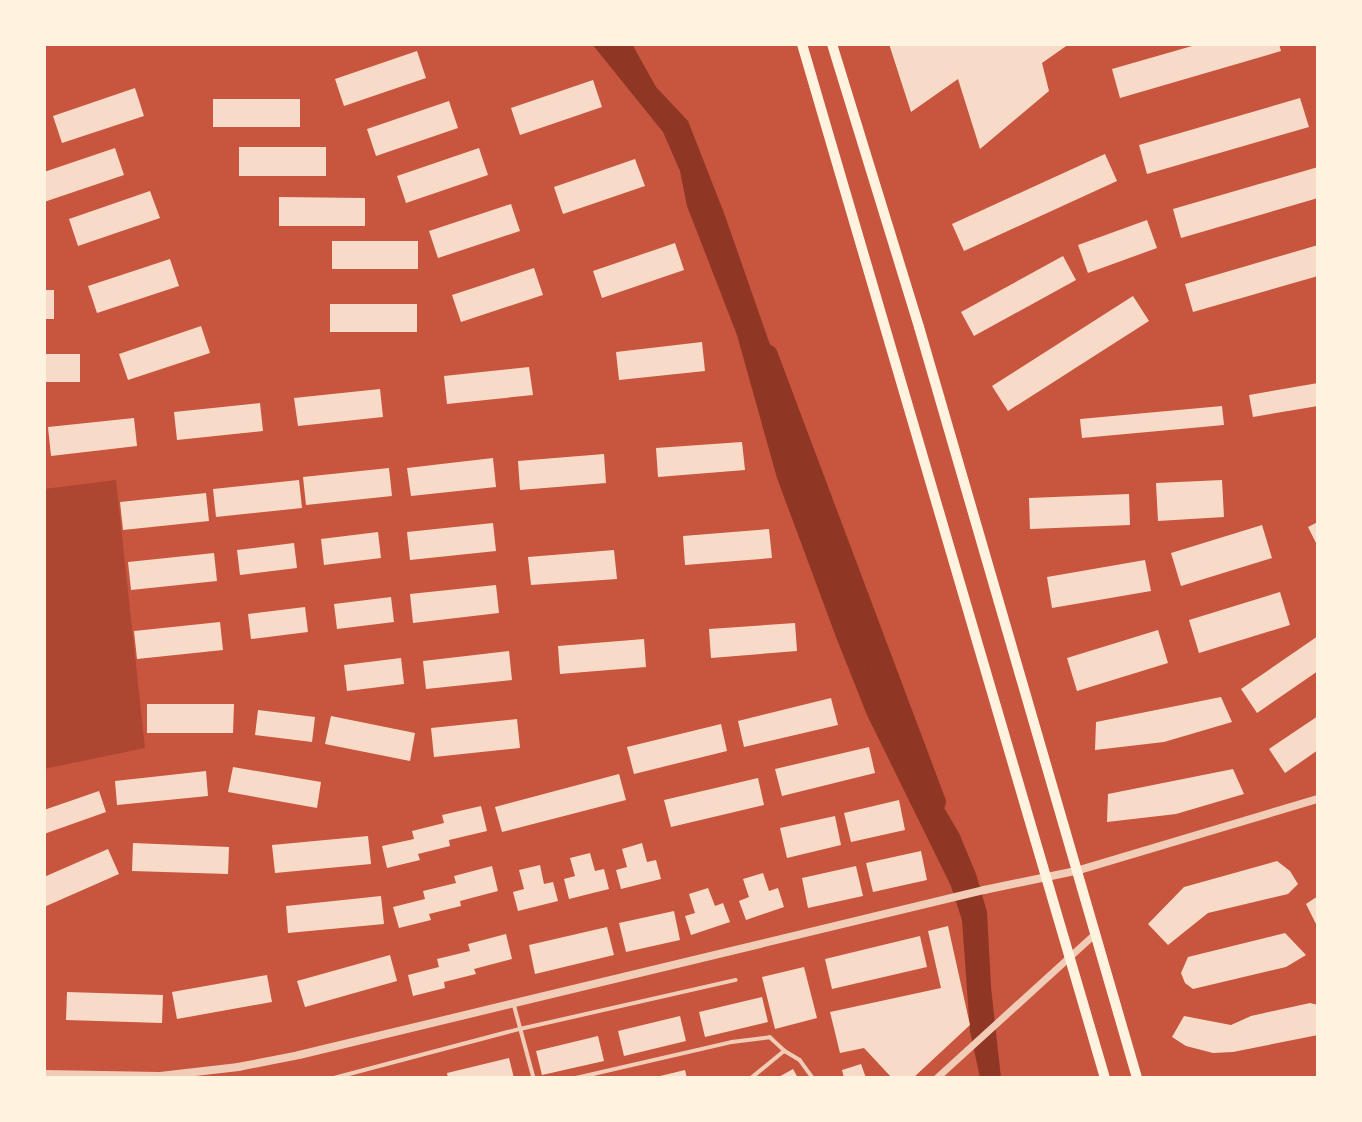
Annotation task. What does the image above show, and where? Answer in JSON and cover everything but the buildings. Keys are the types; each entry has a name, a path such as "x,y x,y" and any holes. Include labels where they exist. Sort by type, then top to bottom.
{"main road":[{"path":"802,44 1105,1078"},
{"path":"832,44 919,327 1137,1078"}],"street":[{"path":"44,1074 138,1077 238,1067 514,1004 984,890 1048,878 1318,800"},
{"path":"936,1078 1094,934"}],"lane":[{"path":"334,1078 520,1029 735,981"},
{"path":"514,1004 534,1078"},
{"path":"576,1078 732,1042 770,1037 800,1060 813,1078"},
{"path":"752,1078 785,1051"}],"shaded area":[{"path":"592,44 632,44 656,87 688,121 724,213 774,356 776,381 868,625 871,667 901,713 924,774 959,833 976,874 987,912 991,987 1001,1078 980,1078 970,1031 962,920 951,886 867,715 836,637 777,478 737,335 687,206 680,171 663,132"},
{"path":"116,480 145,748 44,769 44,489"}],"waterway":[{"path":"766,355 934,801"}]}
